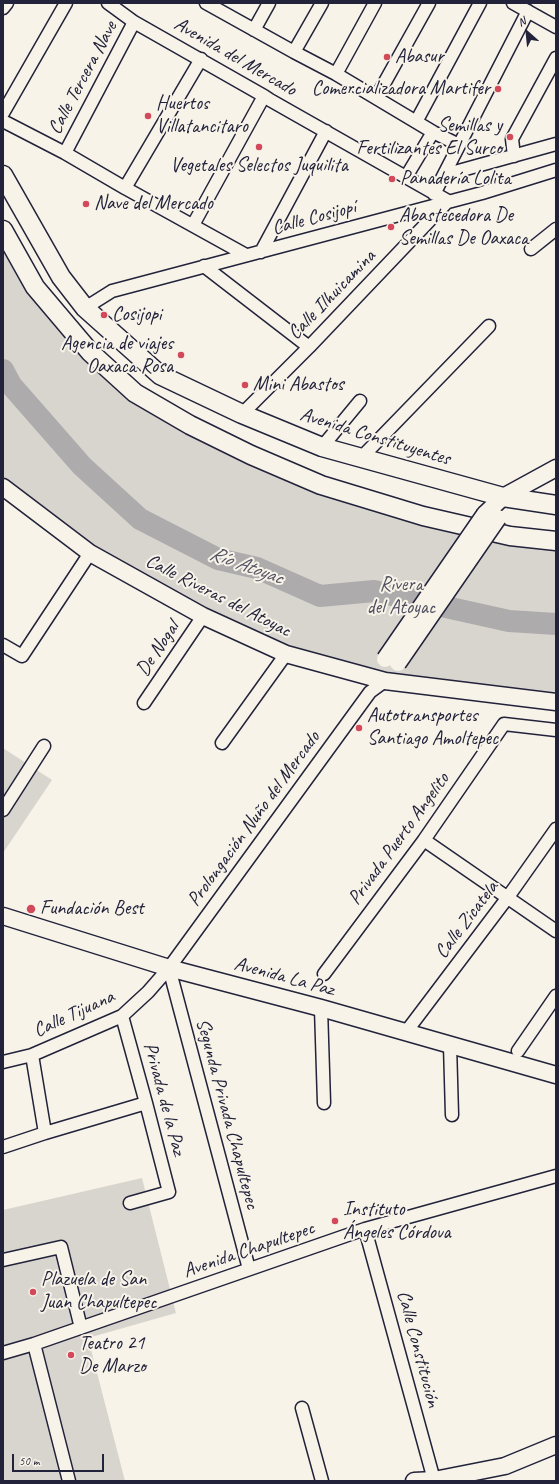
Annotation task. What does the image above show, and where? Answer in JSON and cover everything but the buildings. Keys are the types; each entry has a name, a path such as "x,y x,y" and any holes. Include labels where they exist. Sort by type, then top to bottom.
{"main road":[{"name":"Avenida Constituyentes","path":"3,175 61,277 85,308 160,376 242,414 322,448 556,505"},
{"path":"3,230 35,287 90,352 135,394 190,425 251,455 321,485 423,516 510,536 556,541"}],"street":[{"path":"3,8 7,3"},
{"path":"3,113 66,3"},
{"name":"Avenida del Mercado","path":"108,3 134,22 448,201"},
{"path":"254,30 269,3"},
{"path":"294,52 322,3"},
{"path":"336,74 375,3"},
{"path":"376,98 429,3"},
{"path":"416,122 480,3"},
{"path":"513,3 556,27"},
{"path":"211,4 254,30 336,74 433,132 459,145"},
{"path":"434,194 528,11"},
{"name":"Calle Tercera Nave","path":"65,153 134,22"},
{"path":"514,156 512,139 556,58"},
{"path":"125,188 201,59"},
{"path":"193,225 264,96"},
{"path":"3,121 65,153 246,255"},
{"path":"261,252 326,132"},
{"path":"406,177 433,132"},
{"path":"444,175 556,144"},
{"path":"551,171 556,181"},
{"name":"Calle Cosijopí","path":"85,308 112,291 482,193 551,171"},
{"name":"Calle Ilhuicamina","path":"242,414 309,347 448,201"},
{"path":"531,249 556,229"},
{"path":"204,266 309,347"},
{"path":"361,458 489,326"},
{"path":"322,448 360,401"},
{"path":"375,684 491,516 513,494 556,468"},
{"name":"Calle Riveras del Atoyac","path":"3,487 90,553 203,616 286,654 375,684 556,702"},
{"path":"3,645 22,656 90,553"},
{"name":"De Nogal","path":"144,703 203,616"},
{"path":"222,743 286,654"},
{"name":"Prolongación Nuño del Mercado","path":"169,968 375,684"},
{"name":"Privada Puerto Angelito","path":"324,974 424,840 504,724 556,730"},
{"path":"3,810 44,746"},
{"name":"Calle Zicatela","path":"406,1032 508,897 556,829"},
{"path":"424,840 556,931"},
{"name":"Avenida La Paz","path":"3,916 169,968 321,1008 556,1075"},
{"name":"Calle Tijuana","path":"3,1062 32,1055 122,1016 148,992 169,968"},
{"name":"Segunda Privada Chapultepec","path":"169,968 249,1269"},
{"path":"518,1050 556,996"},
{"path":"321,1008 324,1103"},
{"name":"Privada de la Paz","path":"122,1016 169,1192 130,1203"},
{"path":"450,1045 452,1115"},
{"path":"32,1055 46,1133"},
{"path":"3,1148 146,1102"},
{"name":"Avenida Chapultepec","path":"3,1353 81,1328 366,1229 556,1176"},
{"name":"Calle Constitución","path":"366,1229 434,1480"},
{"path":"3,1260 61,1247 81,1328"},
{"path":"34,1344 69,1481"},
{"path":"302,1408 322,1481"},
{"path":"415,1481 434,1480 505,1466 556,1446"}],"green space":[{"name":"Rivera del Atoyac","path":"3,230 35,287 135,393 321,485 556,540 556,702 385,681 203,616 3,487"},
{"path":"3,748 52,780 3,853"},
{"path":"142,1178 176,1313 88,1338 125,1481 3,1481 3,1210"}],"waterway":[{"name":"Río Atoyac","path":"3,370 11,385 82,466 140,519 218,559 257,568 320,596 374,591 509,621 556,624"}],"place":[{"name":"Abasur","path":"387,57"},
{"name":"Comercializadora Martifer","path":"498,89"},
{"name":"Huertos Villatancitaro","path":"148,116"},
{"name":"Semillas y Fertilizantes El Surco","path":"510,137"},
{"name":"Vegetales Selectos Juquilita","path":"259,147"},
{"name":"Panadería Lolita","path":"392,179"},
{"name":"Nave del Mercado","path":"86,204"},
{"name":"Abastecedora De Semillas De Oaxaca","path":"391,227"},
{"name":"Cosijopi","path":"104,315"},
{"name":"Agencia de viajes Oaxaca Rosa","path":"181,355"},
{"name":"Mini Abastos","path":"245,385"},
{"name":"Autotransportes Santiago Amoltepec","path":"359,728"},
{"name":"Fundación Best","path":"31,909"},
{"name":"Instituto Ángeles Córdova","path":"335,1221"},
{"name":"Plazuela de San Juan Chapultepec","path":"33,1292"},
{"name":"Teatro 21 De Marzo","path":"71,1355"}]}
